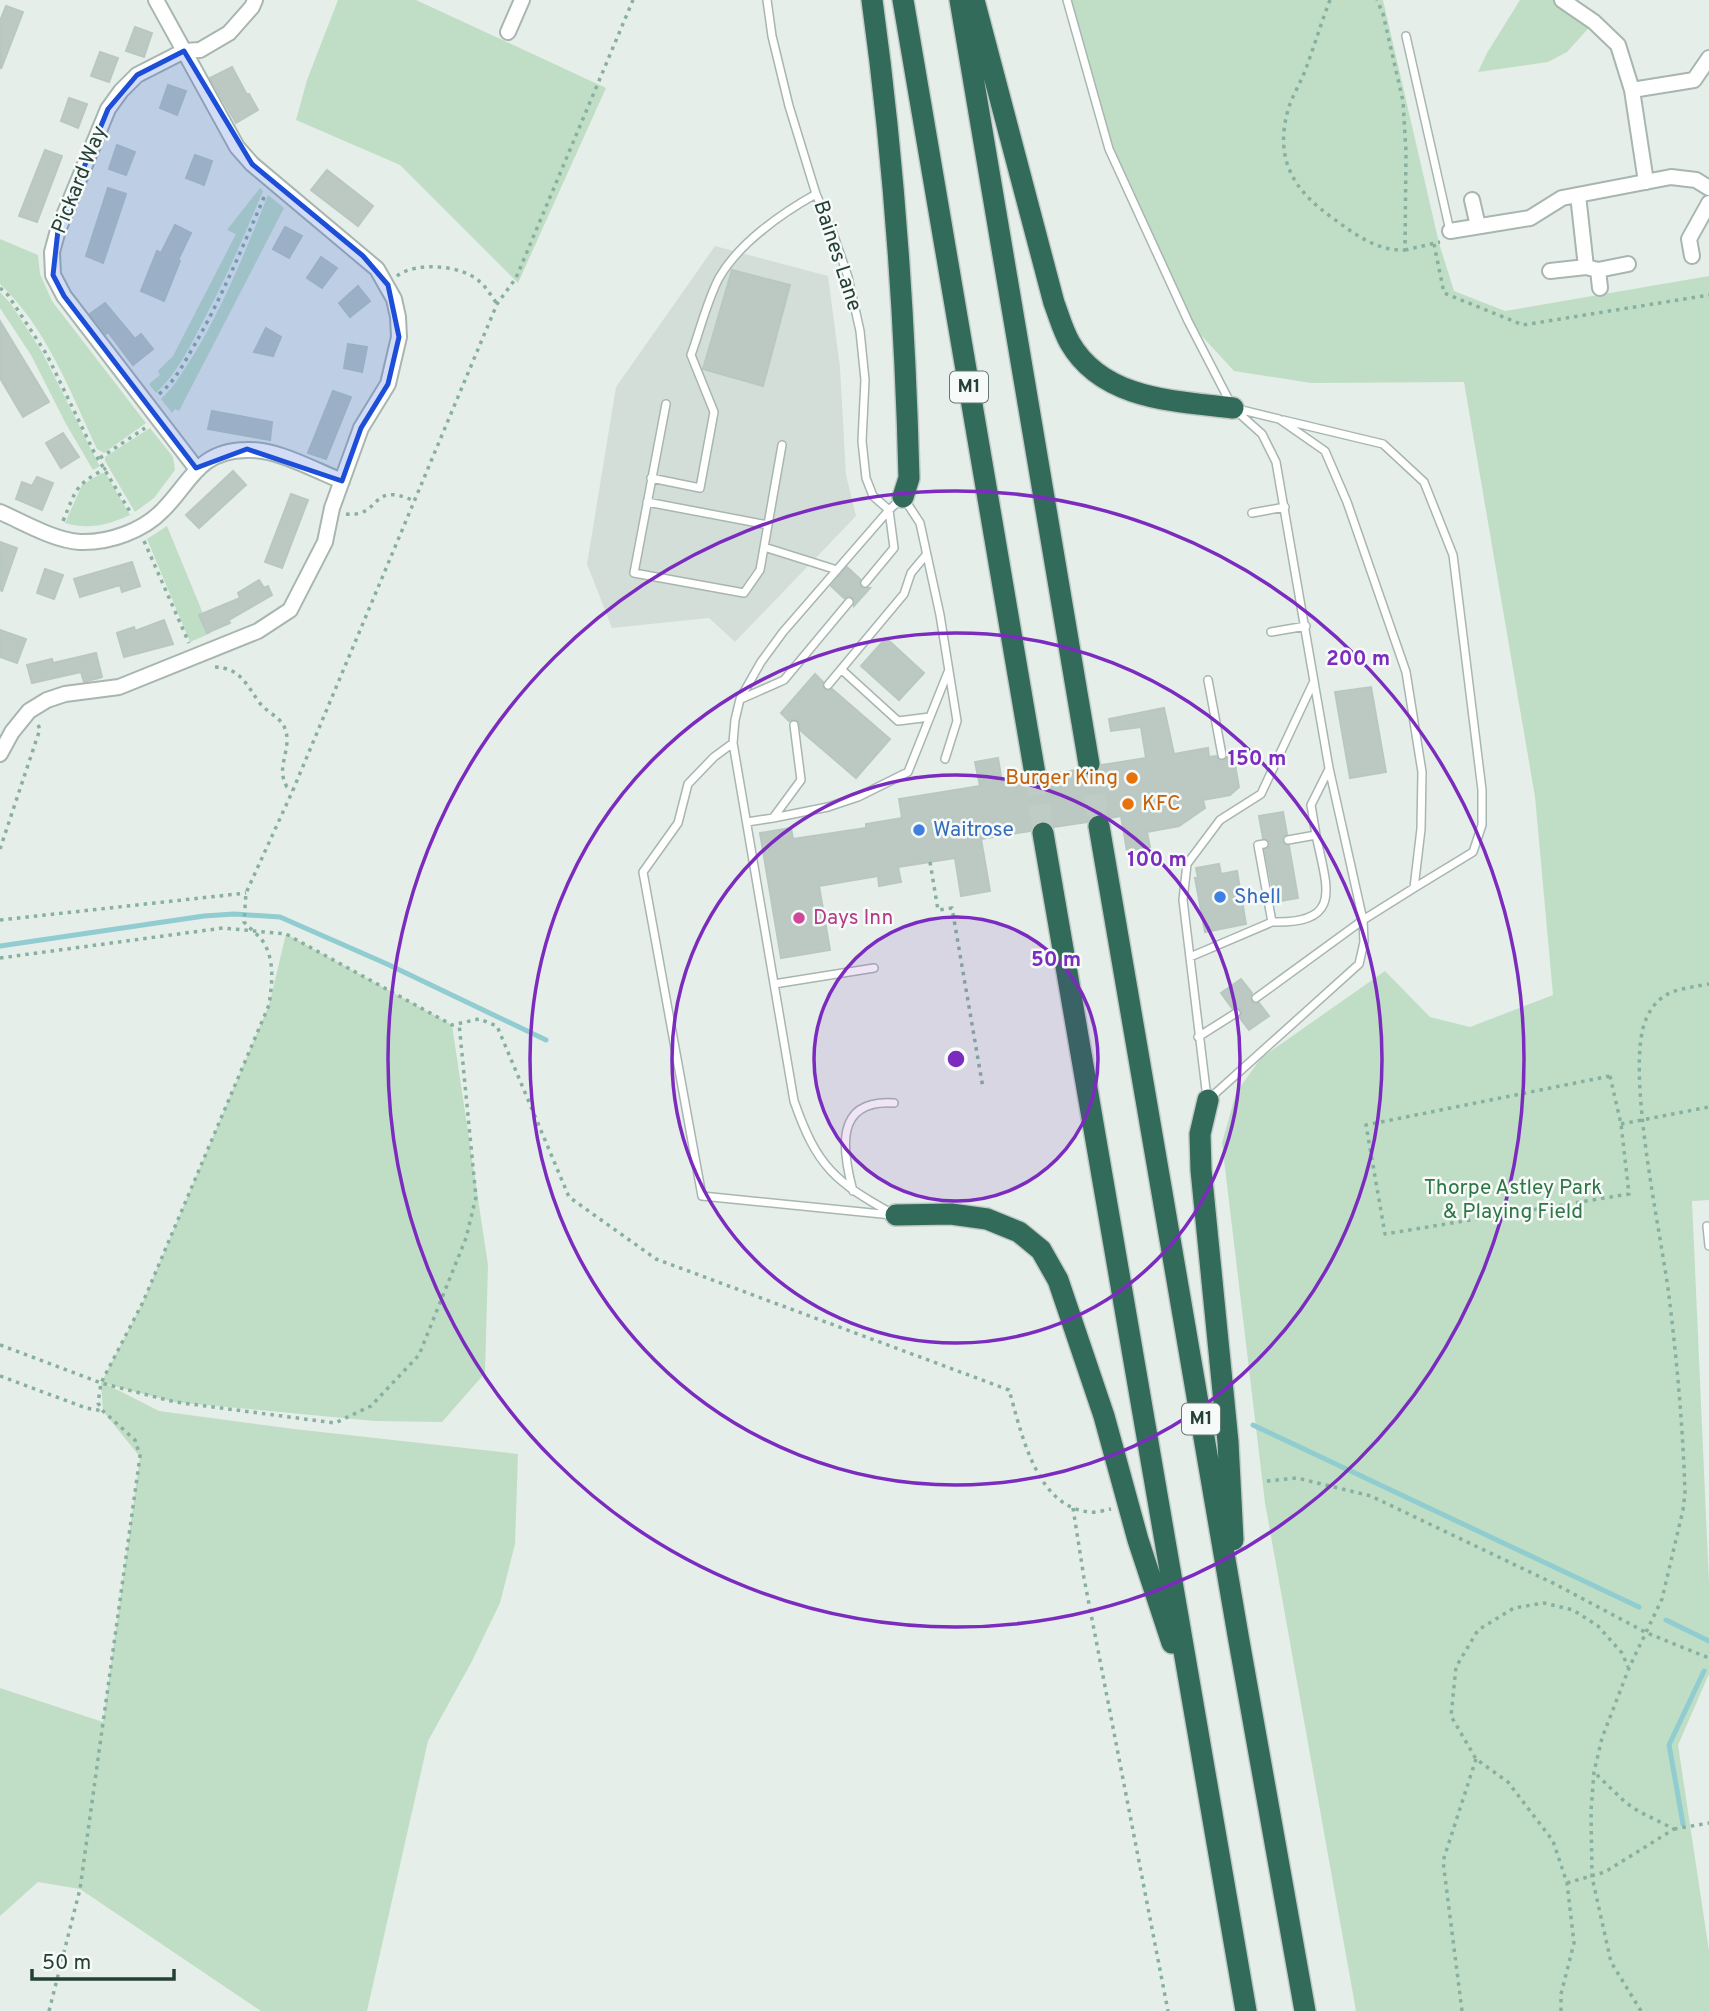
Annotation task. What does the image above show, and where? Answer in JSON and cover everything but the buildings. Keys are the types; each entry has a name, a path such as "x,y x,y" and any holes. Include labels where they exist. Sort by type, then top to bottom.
{"highway":[{"path":"872,0 895,185 906,351 909,478 896,503"},
{"name":"M1","path":"903,0 1035,774"},
{"path":"960,0 1089,764"},
{"path":"974,0 1054,303 1070,343 1091,369 1121,388 1152,398 1234,408"},
{"name":"M1","path":"1099,826 1238,1641 1306,2011"},
{"path":"1043,833 1246,2011"},
{"path":"1208,1100 1200,1133 1201,1170 1228,1442 1238,1641"},
{"path":"896,1215 951,1214 987,1219 1018,1232 1041,1250 1058,1280 1104,1416 1138,1540 1195,1712"}],"street":[{"path":"0,754 12,732 29,711 47,701 65,694 119,687 258,631 289,610 325,542 332,508 361,428 388,384 399,337 394,299 388,285 363,256 252,164 237,147 156,0"},
{"name":"Pickard Way","path":"197,468 64,296 54,275 52,252 58,230 108,109 121,91 137,75 184,51 200,50 229,33 255,0"},
{"path":"508,32 522,0"},
{"path":"1562,0 1594,22 1618,45 1632,90 1646,182"},
{"path":"1632,90 1694,80 1709,58"},
{"path":"1450,231 1530,218 1562,198 1671,177 1696,180 1709,188"},
{"path":"1578,195 1592,269 1600,288"},
{"path":"1472,200 1478,226"},
{"path":"1692,256 1689,239 1709,202"},
{"path":"1550,271 1628,264"},
{"path":"0,512 57,536 79,542 102,540 139,529 163,510 197,468 210,459 247,449 270,453 342,481"}],"lane":[{"name":"Baines Lane","path":"767,0 772,36 789,106 816,194 848,277 860,331 865,380 862,441 866,478 873,496 896,503 920,523 940,615 957,721 945,759"},
{"path":"1066,0 1109,149 1188,321 1234,408 1262,434 1276,462 1329,768 1363,920 1364,942 1359,964 1208,1100"},
{"path":"1406,36 1450,231"},
{"path":"652,478 700,488 715,412 691,355 718,281 729,262 779,216 816,194"},
{"path":"666,404 634,573 744,593 760,570 782,445"},
{"path":"1234,408 1383,444 1424,482 1453,555 1482,790 1482,825 1473,852 1363,920 1255,998"},
{"path":"1279,419 1325,451 1347,502 1406,671 1422,772 1421,830 1414,888"},
{"path":"647,502 768,525"},
{"path":"896,503 783,632 761,662 740,699 733,743 794,1101 803,1127 833,1175 854,1192 896,1215"},
{"path":"864,583 894,548 896,503"},
{"path":"1252,513 1285,507"},
{"path":"764,547 837,570"},
{"path":"828,685 904,594 911,573 926,555"},
{"path":"740,699 784,680 849,602"},
{"path":"1271,632 1306,626"},
{"path":"842,670 898,721 930,717"},
{"path":"747,822 828,807 858,797 908,772 948,671"},
{"path":"1208,680 1222,755"},
{"path":"1208,1100 1182,900 1187,864 1220,820 1261,794 1314,680"},
{"path":"773,818 801,780 794,725"},
{"path":"733,743 714,757 688,784 678,823 643,872 702,1196 896,1215"},
{"path":"1190,957 1272,922 1293,923 1313,917 1325,906 1326,886 1311,805 1329,768"},
{"path":"1288,840 1316,835"},
{"path":"1264,844 1258,845 1272,922"},
{"path":"774,984 874,968"},
{"path":"1198,1037 1236,1013"},
{"path":"854,1192 846,1167 846,1127 863,1107 878,1102 894,1103"},
{"path":"1707,1226 1709,1246"}],"path":[{"path":"49,2011 80,1889 140,1456 135,1440 103,1411 98,1403 101,1383 143,1302 269,1005 273,980 270,955 263,940 244,922 246,893 293,790 497,304 516,278 634,0"},
{"path":"1330,0 1304,75 1289,107 1284,150 1295,183 1306,197 1336,221 1388,251 1440,243 1450,231"},
{"path":"1377,0 1383,14 1403,101 1406,152 1405,250"},
{"path":"148,404 167,387 200,336 272,181"},
{"path":"1434,244 1444,293 1523,325 1709,295"},
{"path":"388,285 401,273 439,266 479,280 497,304"},
{"path":"0,288 14,304 47,355 89,443 106,468 139,529 194,655 202,665 227,668 244,678 260,705 283,723 287,738 281,774 287,787 293,790"},
{"path":"100,458 159,419"},
{"path":"57,536 76,489 82,482 106,468"},
{"path":"332,508 344,513 361,513 388,493 414,501"},
{"path":"0,849 40,729 29,711"},
{"path":"930,862 938,910 952,908 983,1087"},
{"path":"0,920 246,893"},
{"path":"0,958 223,928 250,929 286,934 452,1025 479,1019 497,1026 569,1197 656,1259 1009,1390 1026,1448 1041,1480 1055,1497 1073,1508 1090,1512 1121,1507"},
{"path":"1641,2011 1611,1962 1592,1877 1591,1811 1594,1772 1602,1738 1629,1668 1662,1599 1685,1493 1669,1294 1643,1120 1639,1046 1646,1018 1653,1005 1671,991 1709,984"},
{"path":"0,1345 101,1383 175,1402 335,1423 370,1406 419,1355 466,1238 476,1197 459,1023"},
{"path":"1610,1076 1620,1124 1629,1194 1385,1234 1366,1125 1610,1076"},
{"path":"1620,1124 1709,1107"},
{"path":"0,1376 86,1408 103,1411"},
{"path":"1267,1481 1297,1478 1371,1496 1555,1584 1647,1633 1709,1658"},
{"path":"1073,1508 1084,1578 1168,2011"},
{"path":"1561,2011 1561,1994 1574,1943 1567,1884 1553,1841 1508,1782 1476,1759 1451,1716 1456,1667 1478,1630 1514,1608 1544,1603 1573,1610 1598,1626 1622,1653 1629,1668"},
{"path":"1462,2011 1443,1861 1476,1759"},
{"path":"1594,1772 1632,1806 1674,1829"},
{"path":"1567,1884 1605,1872 1674,1829 1709,1823"}],"highlighted area":[{"path":"184,51 252,164 363,256 388,285 399,337 388,384 361,428 342,481 247,449 196,468 64,296 53,275 58,230 108,109 137,75"}],"shaded area":[{"path":"715,246 828,276 840,367 846,475 856,516 735,642 709,618 612,628 587,564 616,387"}],"green space":[{"path":"338,0 416,0 606,88 518,283 400,165 296,120 307,80"},
{"name":"Thorpe Astley Park & Playing Field","path":"1067,0 1383,0 1439,243 1454,291 1505,311 1709,276 1709,1200 1692,1201 1709,1583 1709,1674 1678,1745 1709,1951 1709,2011 1356,2011 1265,1503 1222,1143 1236,1093 1261,1058 1385,971 1430,1017 1470,1027 1553,995 1535,797 1464,382 1311,383 1234,371 1188,321 1109,149"},
{"path":"1520,0 1562,0 1594,22 1567,52 1548,62 1478,72 1487,53"},
{"path":"260,188 263,191 210,308 182,361 156,393 149,384 160,375 158,371 173,356 236,234 227,230"},
{"path":"268,195 284,208 179,411 175,409 172,413 161,399 182,373 215,317"},
{"path":"0,239 38,255 40,274 52,301 146,423 104,453 97,449 44,340 31,320 0,284"},
{"path":"0,292 11,304 42,352 100,466 93,470 31,355 0,308"},
{"path":"150,428 173,457 175,470 154,498 135,512 105,457"},
{"path":"102,473 106,474 130,515 98,525 65,523 82,485"},
{"path":"167,526 211,633 190,642 147,539"},
{"path":"286,934 452,1025 488,1265 485,1373 442,1422 374,1421 175,1402 106,1384 159,1411 518,1454 515,1544 500,1603 428,1741 367,2011 261,2011 80,1889 38,1882 0,1916 0,1688 103,1722 140,1457 103,1411 101,1383 143,1302 269,1005"}],"waterway":[{"path":"0,946 204,916 234,914 280,917 387,964 546,1040"},
{"path":"1253,1425 1639,1607"},
{"path":"1666,1620 1709,1641"},
{"path":"1683,1824 1669,1745 1704,1671"}],"tunnel":[{"path":"1089,764 1099,826"},
{"path":"1035,774 1043,833"}],"place":[{"name":"Burger King","path":"1132,778"},
{"name":"KFC","path":"1128,804"},
{"name":"Waitrose","path":"919,830"},
{"name":"Shell","path":"1220,897"},
{"name":"Days Inn","path":"799,918"}]}
